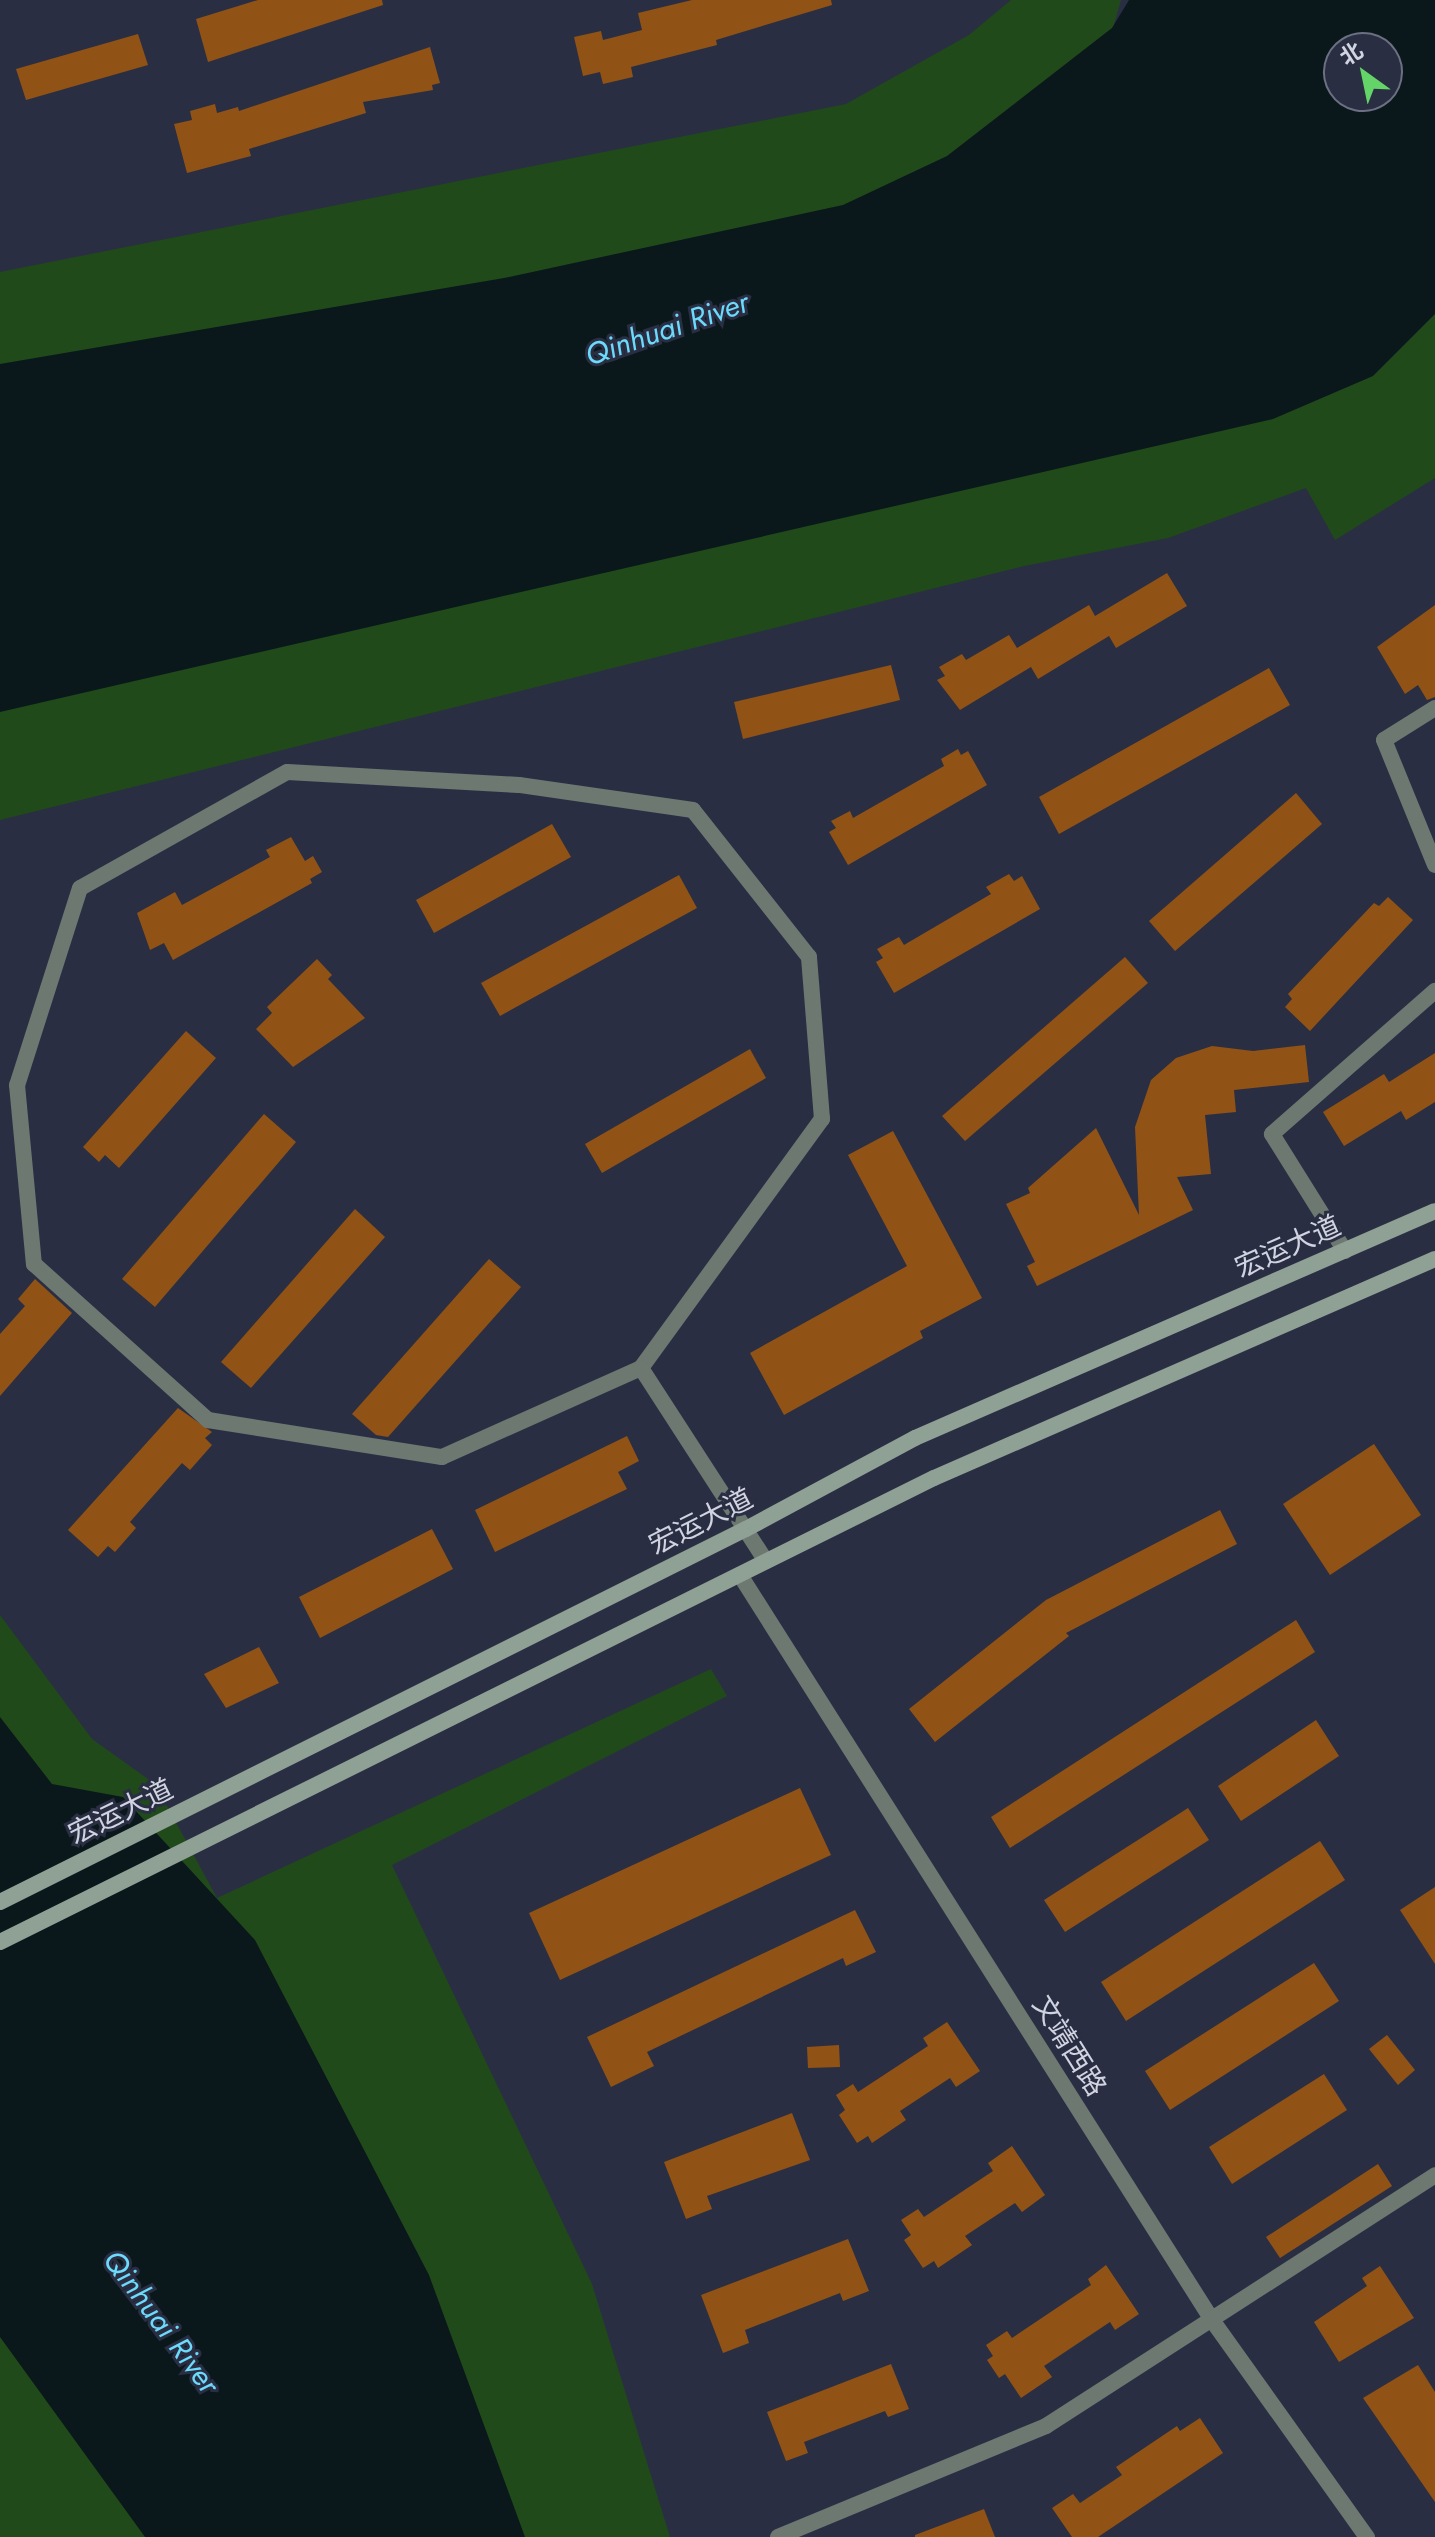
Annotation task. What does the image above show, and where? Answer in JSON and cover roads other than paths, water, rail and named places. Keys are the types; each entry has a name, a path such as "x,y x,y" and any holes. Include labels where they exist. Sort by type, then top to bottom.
{"main road":[{"name":"宏运大道","path":"0,1902 746,1529 915,1438 1435,1211"},
{"path":"0,1942 934,1478 1435,1259"}],"street":[{"path":"1435,708 1384,740 1435,865"},
{"path":"287,772 519,785 693,810 809,957 822,1119 641,1368 442,1457 208,1420 34,1264 17,1085 80,888 287,772"},
{"path":"1345,1251 1272,1134 1435,991"},
{"path":"641,1368 766,1561"},
{"name":"文靖西路","path":"740,1575 1212,2320 1367,2537"},
{"path":"778,2537 1046,2426 1435,2175"}],"water":[{"name":"Qinhuai River","path":"1129,0 1435,0 1435,314 1373,376 1273,419 0,712 0,364 504,278 843,205 947,156 1112,28"},
{"name":"Qinhuai River","path":"0,1717 52,1784 123,1797 255,1940 429,2275 525,2537 145,2537 0,2337"}]}
